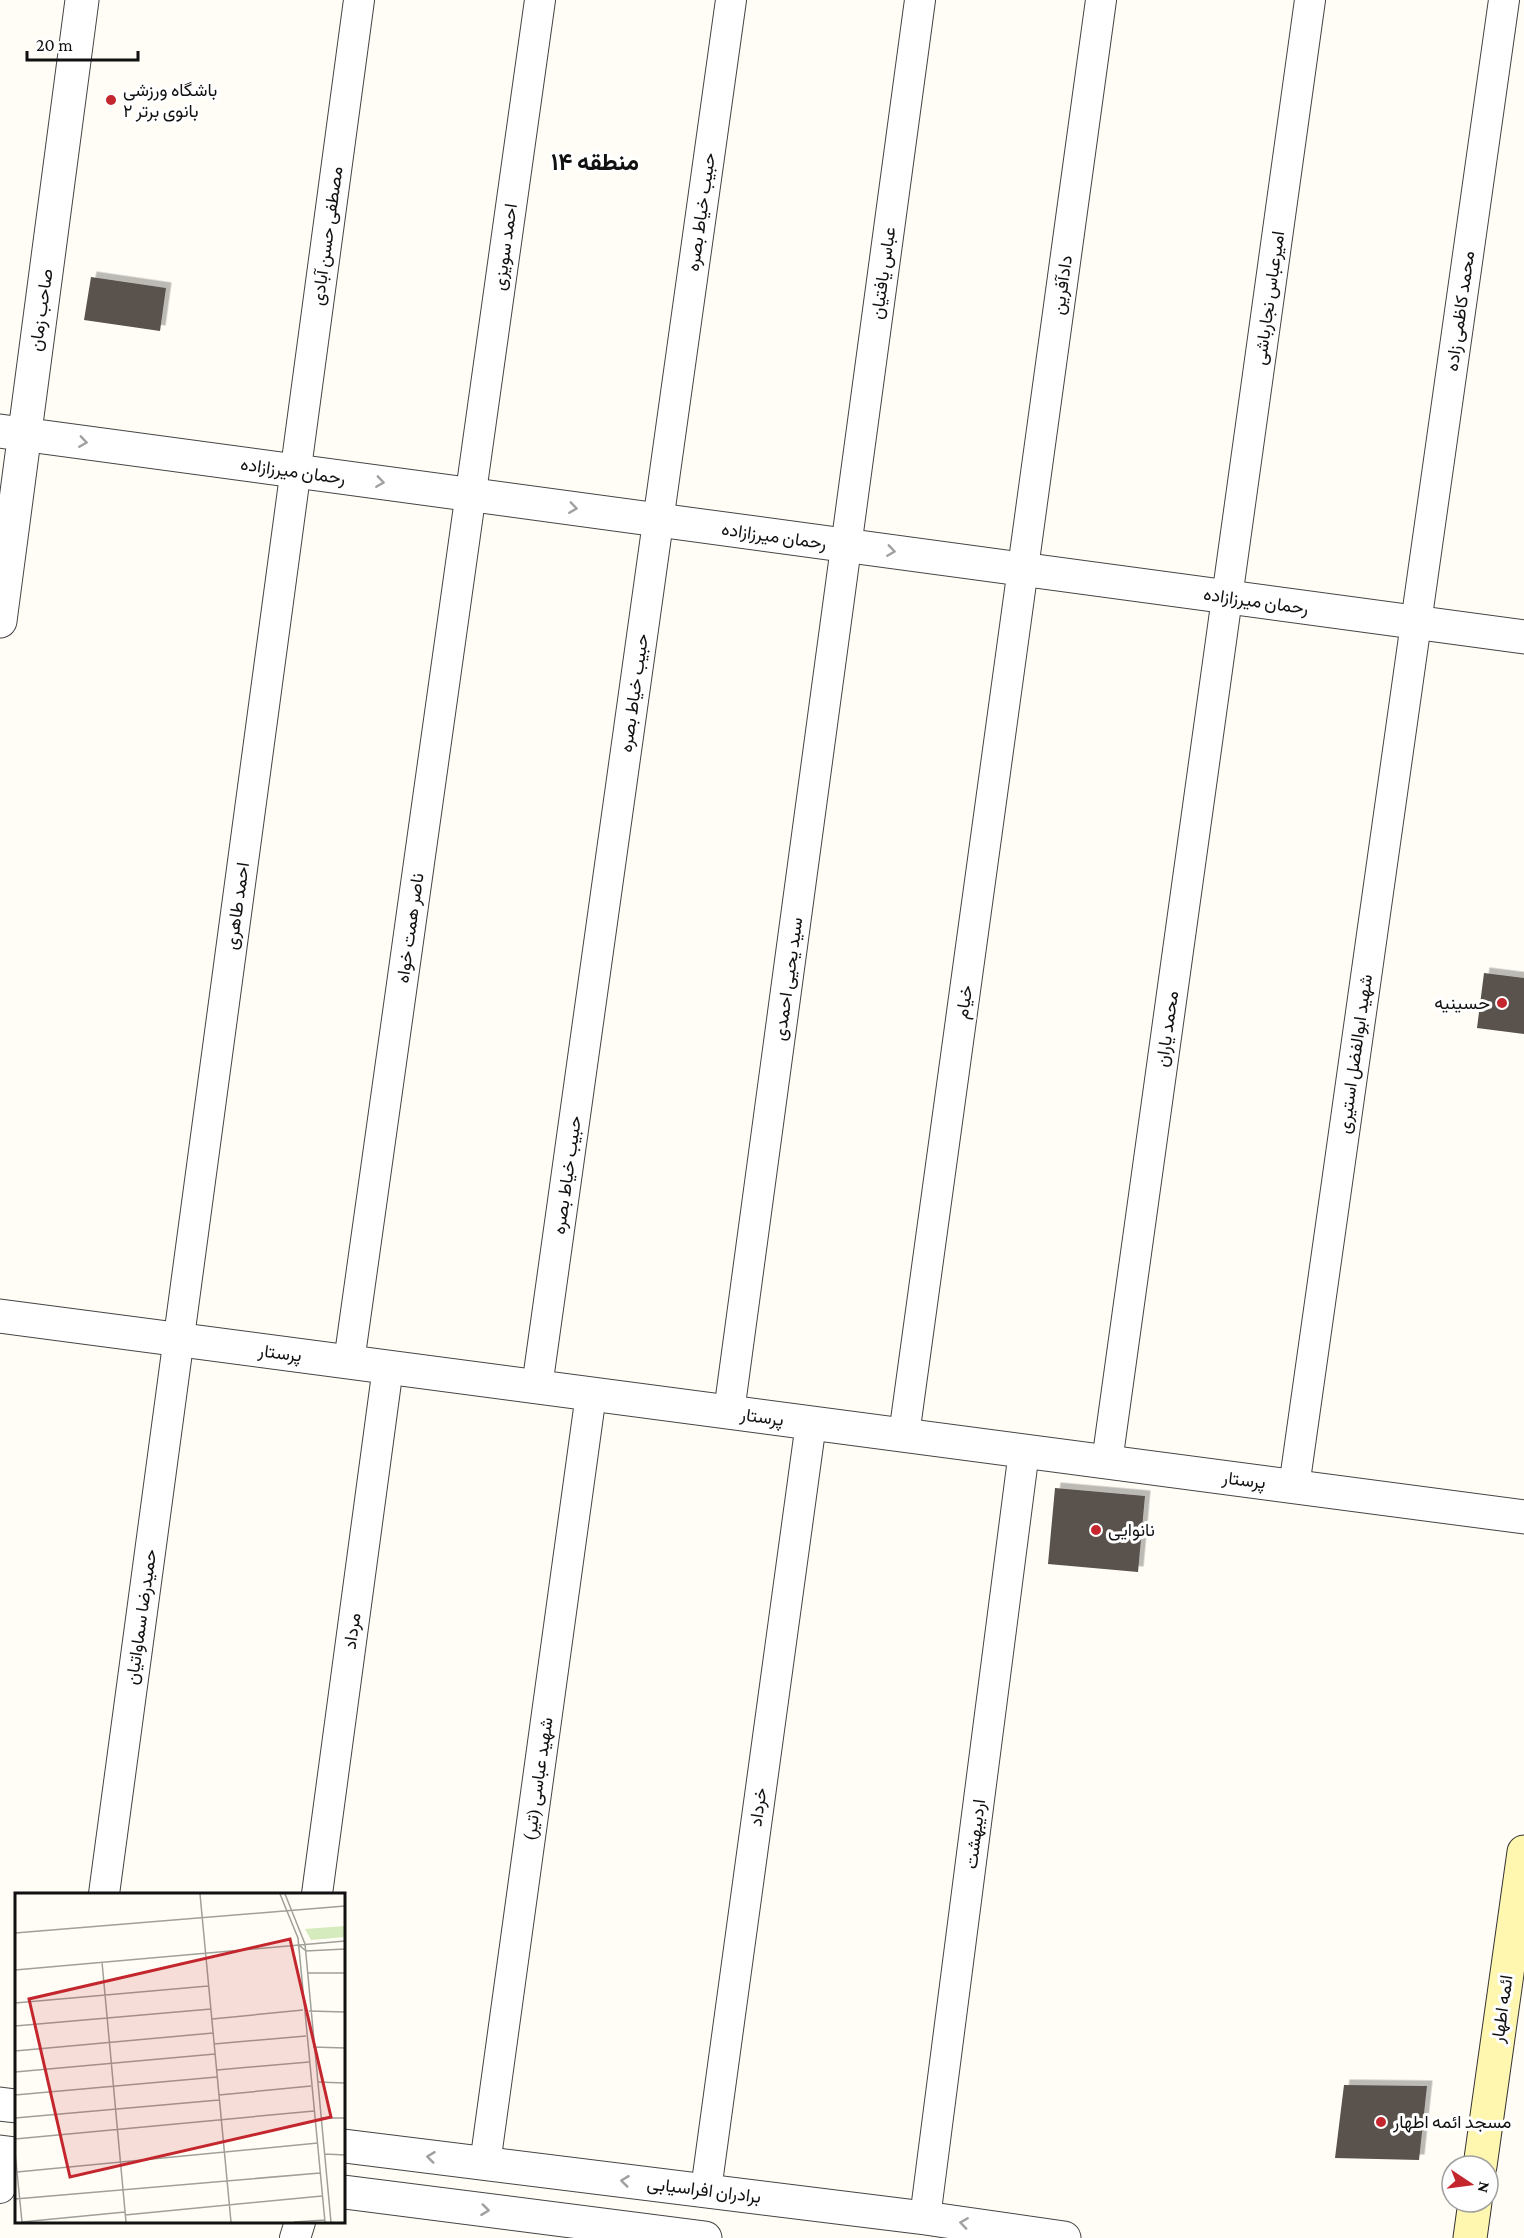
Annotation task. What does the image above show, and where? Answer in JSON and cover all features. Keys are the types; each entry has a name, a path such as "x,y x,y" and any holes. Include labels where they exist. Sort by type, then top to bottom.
{"main road":[{"name":"ائمه اطهار","path":"1482,2154 1524,1852"},
{"path":"1470,2238 1473,2214"}],"street":[{"name":"صاحب زمان","path":"0,621 12,433 82,0"},
{"name":"مصطفی حسن آبادی","path":"296,471 359,0"},
{"name":"احمد سویزی","path":"471,495 540,0"},
{"name":"حبیب خیاط بصره","path":"537,1387 731,0"},
{"name":"عباس یافتیان","path":"847,545 920,0"},
{"name":"دادآفرین","path":"1023,569 1101,0"},
{"name":"امیرعباس نجارباشی","path":"1227,597 1310,0"},
{"name":"محمد کاظمی زاده","path":"1416,622 1504,0"},
{"name":"رحمان میرزازاده","path":"12,433 1524,637"},
{"name":"احمد طاهری","path":"179,1340 296,471"},
{"name":"ناصر همت خواه","path":"349,1362 471,495"},
{"name":"سید یحیی احمدی","path":"729,1412 847,545"},
{"name":"خیام","path":"904,1435 1023,569"},
{"name":"محمد یاران","path":"1107,1462 1227,597"},
{"name":"شهید ابوالفضل استیری","path":"1294,1486 1416,622"},
{"name":"پرستار","path":"0,1316 1524,1517"},
{"name":"حمیدرضا سماواتیان","path":"104,1893 179,1340"},
{"name":"مرداد","path":"317,1893 388,1367"},
{"name":"شهید عباسی (تیر)","path":"485,2164 591,1394"},
{"name":"خرداد","path":"706,2190 811,1423"},
{"name":"اردیبهشت","path":"925,2218 1024,1451"},
{"path":"0,2104 15,2106"},
{"name":"برادران افراسیابی","path":"345,2146 706,2190 1064,2238"},
{"path":"0,2188 8,2153"},
{"path":"345,2192 597,2231 705,2238"},
{"path":"296,2238 300,2223"}],"building":[{"path":"91,277 166,288 160,331 84,320"},
{"name":"حسینیه","path":"1484,973 1524,978 1524,1034 1477,1028"},
{"name":"نانوایی","path":"1055,1488 1145,1496 1138,1572 1048,1564"},
{"name":"مسجد ائمه اطهار","path":"1344,2085 1427,2086 1419,2160 1335,2158"}],"place":[{"name":"باشگاه ورزشی بانوی برتر ۲","path":"111,100"},
{"name":"حسینیه","path":"1502,1003"},
{"name":"نانوایی","path":"1096,1530"},
{"name":"مسجد ائمه اطهار","path":"1381,2122"}],"district":[{"name":"منطقه ۱۴","path":"595,162"}]}
